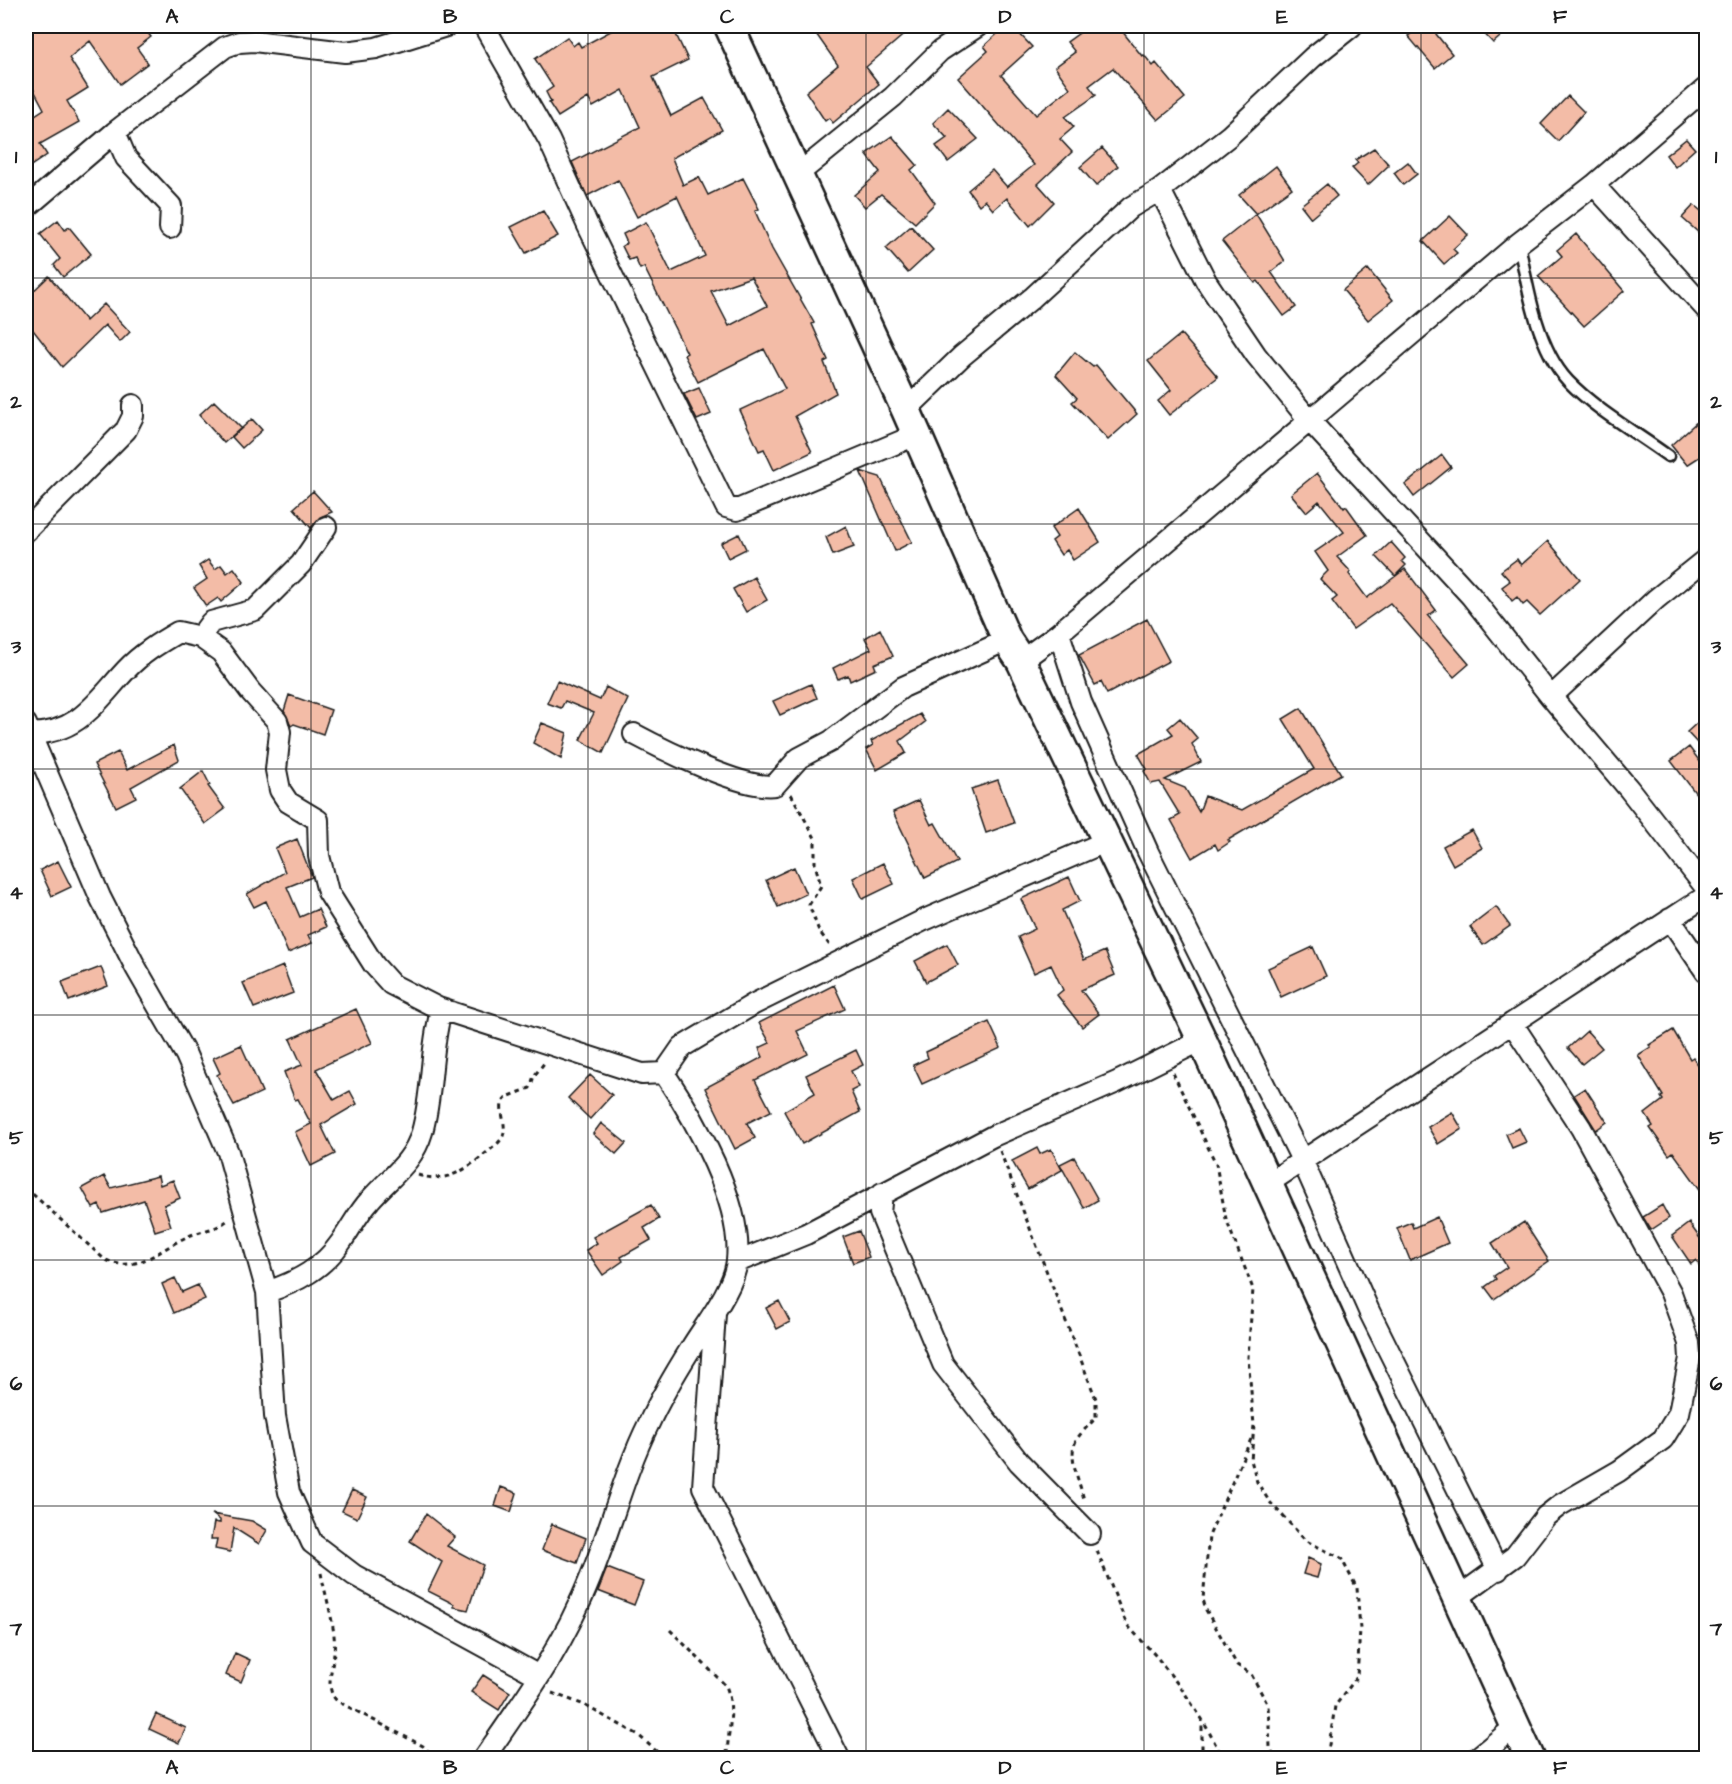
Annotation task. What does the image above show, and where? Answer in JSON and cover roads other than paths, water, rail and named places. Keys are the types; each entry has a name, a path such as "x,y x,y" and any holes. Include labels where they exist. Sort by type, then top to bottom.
{"street":[{"path":"26,208 115,132 225,47 275,34 292,47 345,52 376,48 446,26"},
{"path":"484,26 549,140 588,226 726,507 737,510 911,423 962,356 1032,298 1131,207 1160,190 1229,136 1313,57 1352,26"},
{"path":"729,26 1014,651 1202,1041 1530,1758"},
{"path":"798,174 893,97 940,51 978,26"},
{"path":"634,734 672,755 716,772 764,785 779,782 793,763 831,741 903,687 1014,651 1059,633 1519,243 1594,185 1705,91"},
{"path":"115,132 126,158 171,206 170,228"},
{"path":"1594,185 1707,309"},
{"path":"1160,190 1206,281 1256,355 1309,420 1471,596 1707,888"},
{"path":"26,531 126,430 133,416 133,405"},
{"path":"200,637 211,622 245,615 255,610 301,564 326,527"},
{"path":"1551,697 1656,599 1707,559"},
{"path":"28,729 54,733 94,706 144,653 178,632 200,637 221,652 250,691 277,721 280,732 276,770 280,790 288,802 318,820 319,856 328,892 381,975 401,990 451,1012 635,1072 658,1075 664,1073 682,1047 754,1004 922,921 1105,842"},
{"path":"1059,633 1081,702 1148,852 1303,1162 1369,1311 1498,1570"},
{"path":"28,729 82,859 116,933 186,1054 207,1099 244,1204 267,1292 275,1416 289,1492 316,1547 354,1575 537,1680"},
{"path":"1267,1184 1707,896"},
{"path":"1670,919 1707,972"},
{"path":"267,1292 289,1284 325,1262 371,1198 402,1170 413,1154 431,1092 431,1054 440,1015 451,1012"},
{"path":"1457,1598 1515,1556 1546,1516 1560,1505 1628,1465 1663,1439 1679,1413 1690,1358 1686,1329 1671,1293 1581,1128 1512,1023"},
{"path":"737,1262 806,1234 993,1136 1202,1041"},
{"path":"484,1758 537,1680 579,1605 626,1474 649,1423 669,1384 715,1310 737,1262 732,1209 703,1138 664,1073"},
{"path":"882,1193 880,1213 943,1364 1019,1462 1090,1534"},
{"path":"715,1310 703,1487 839,1758"},
{"path":"1477,1758 1516,1726"}],"lane":[{"path":"1519,243 1540,331 1558,367 1568,381 1591,400 1668,456"}]}
